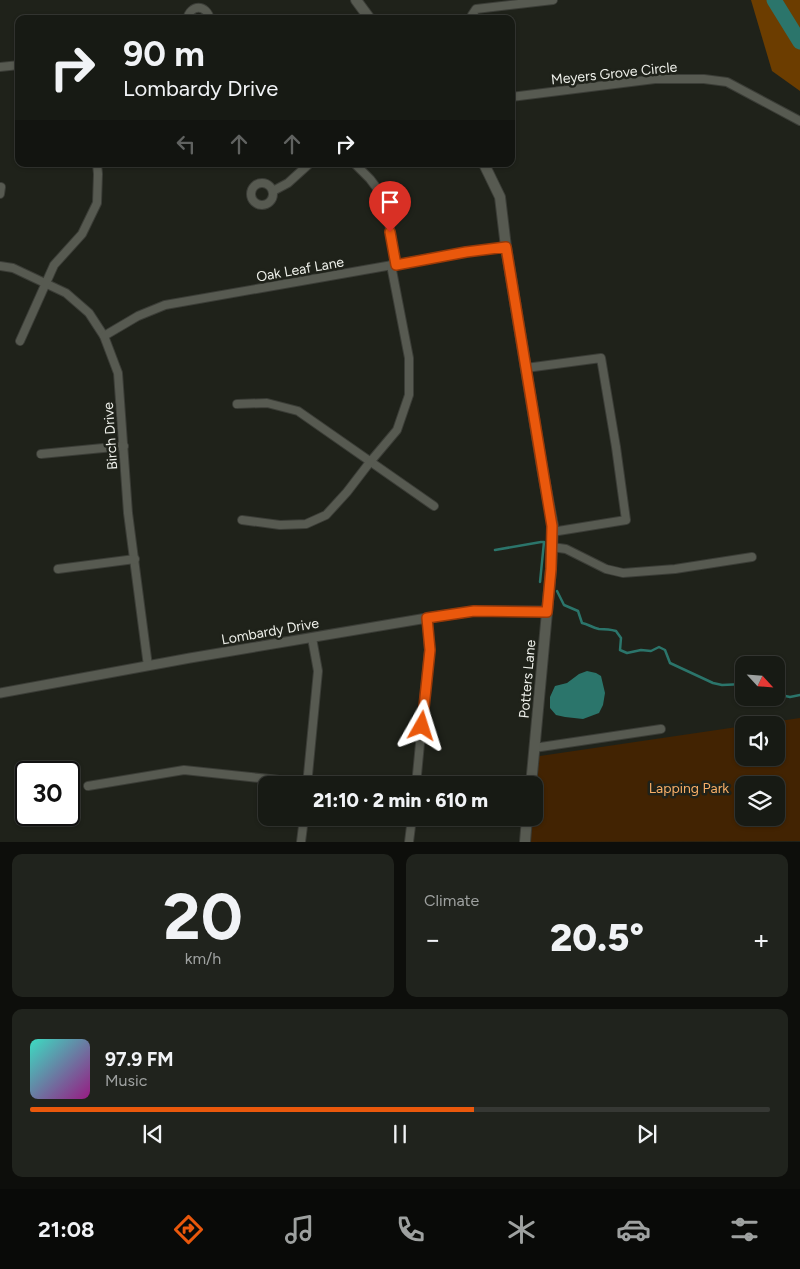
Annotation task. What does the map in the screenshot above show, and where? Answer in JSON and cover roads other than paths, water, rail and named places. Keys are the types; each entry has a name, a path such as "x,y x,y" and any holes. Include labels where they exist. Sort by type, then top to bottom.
{"main road":[{"path":"356,0 367,15"},
{"name":"Potters Lane","path":"486,167 500,196 506,247 552,526 547,612 532,776"},
{"path":"525,842 526,826"}],"street":[{"path":"472,15 476,9 553,0"},
{"path":"189,15 192,10 199,8 206,10 209,15"},
{"path":"0,67 15,65"},
{"name":"Meyers Grove Circle","path":"515,96 655,79 704,79 727,82 800,121"},
{"path":"20,341 54,265 82,234 97,203 97,167"},
{"path":"273,191 288,183 306,167"},
{"path":"242,520 280,525 306,524 326,515 397,430 409,395 409,358 393,265 385,199 358,167"},
{"name":"Oak Leaf Lane","path":"104,336 138,316 165,305 466,252 506,247"},
{"name":"Birch Drive","path":"0,266 13,268 66,293 89,313 104,336 118,373 128,513 148,666"},
{"path":"526,368 601,358 616,447 626,520 552,532"},
{"path":"237,404 267,403 298,411 434,506"},
{"path":"41,454 124,446"},
{"path":"552,547 566,550 606,569 623,573 675,569 752,557"},
{"path":"58,569 135,559"},
{"name":"Lombardy Drive","path":"0,693 474,611 547,612"},
{"path":"417,776 430,650 427,618"},
{"path":"308,776 318,671 312,638"},
{"path":"534,748 661,729"},
{"path":"88,786 184,770 258,778"},
{"path":"301,842 303,826"},
{"path":"409,842 411,826"}],"water":[{"path":"587,671 601,676 605,693 603,705 599,713 583,719 556,715 550,708 550,697 555,686 567,683 579,674"}],"waterway":[{"path":"774,0 800,42"},
{"path":"495,550 544,542 540,582"},
{"path":"557,591 564,605 578,611 582,623 616,631 621,638 620,650 627,653 641,650 651,651 659,647 665,650 670,663 713,683 735,684"},
{"path":"785,696 800,695"}],"park label":[{"name":"Lapping Park","path":"689,788"}]}
